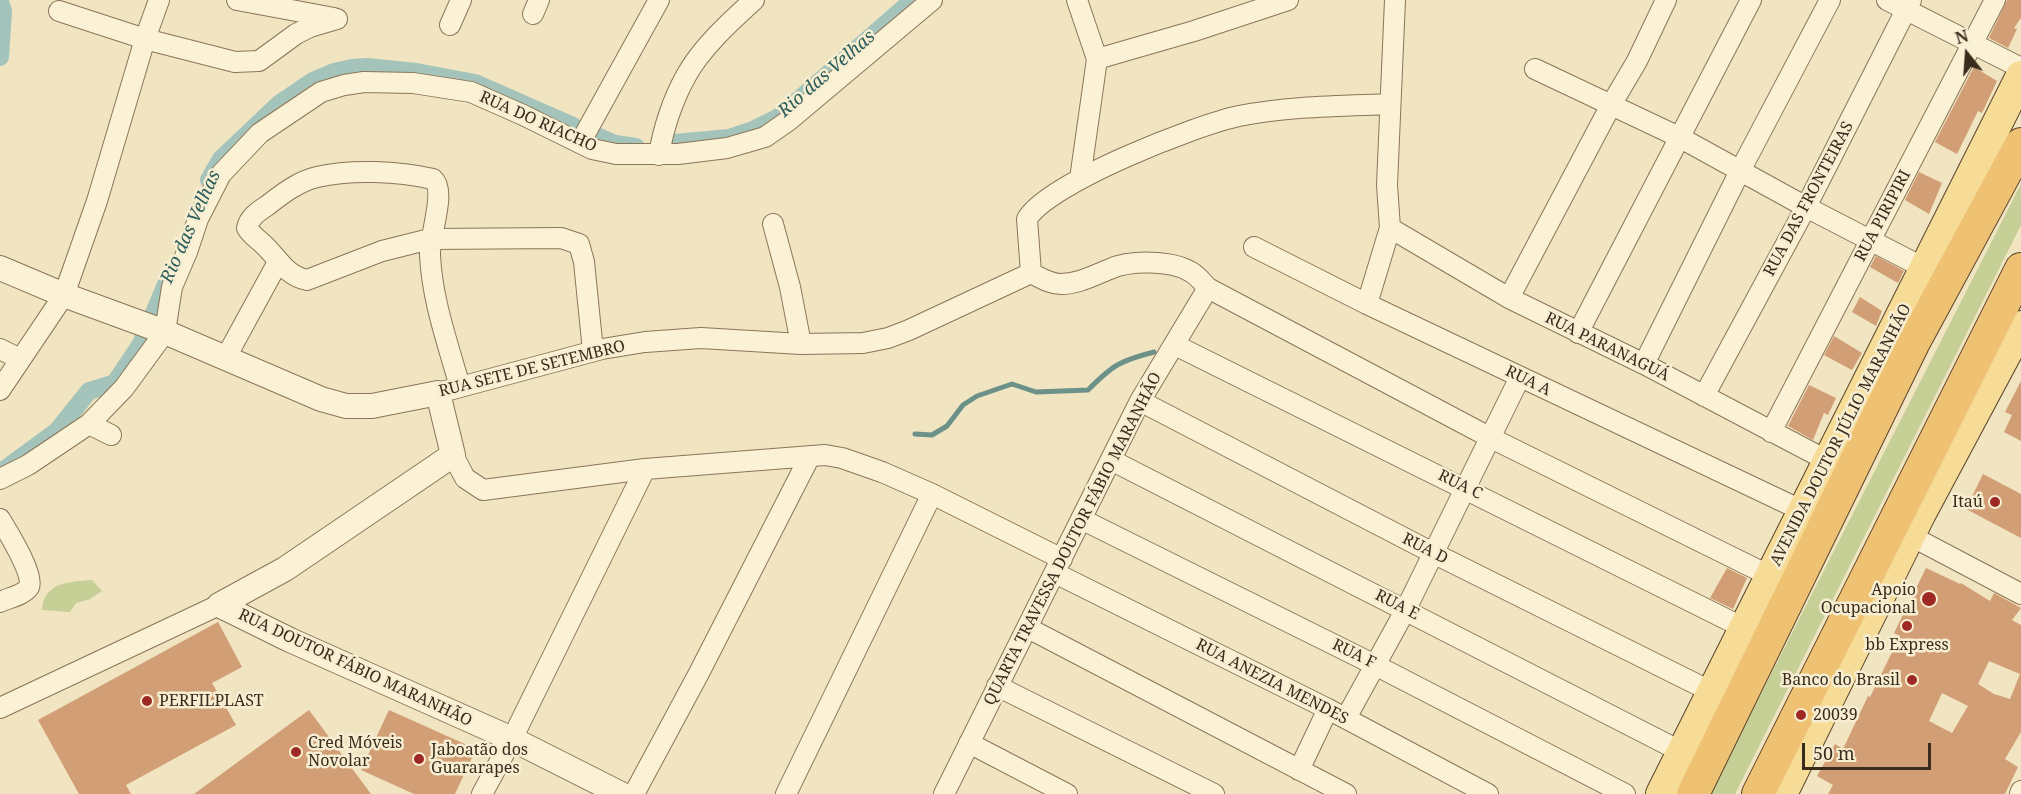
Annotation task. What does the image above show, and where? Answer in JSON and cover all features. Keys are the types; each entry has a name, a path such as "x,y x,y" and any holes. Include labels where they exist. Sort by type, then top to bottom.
{"highway":[{"name":"AVENIDA DOUTOR JÚLIO MARANHÃO","path":"1692,794 1913,344 2021,144"},
{"path":"1758,794 2021,269"}],"main road":[{"name":"AVENIDA DOUTOR JÚLIO MARANHÃO","path":"1661,794 2021,76"},
{"path":"1782,794 1909,536 2021,326"}],"street":[{"path":"0,390 64,295 97,201 145,39 159,0"},
{"path":"59,11 145,39 236,62 259,61 296,34 337,19 237,0"},
{"path":"450,25 461,0"},
{"path":"580,143 659,0"},
{"path":"661,148 668,120 686,75 714,39 754,0"},
{"name":"RUA DO RIACHO","path":"160,330 172,288 198,219 221,174 260,133 321,92 364,82 413,83 471,92 592,149 616,154 661,148 727,148 765,137 788,121 932,0"},
{"path":"1077,0 1097,59 1080,178"},
{"path":"1097,59 1194,31 1288,0"},
{"path":"1367,304 1390,228 1387,185 1395,0"},
{"path":"1509,298 1611,105 1637,61 1666,0"},
{"path":"1578,333 1751,0"},
{"path":"1644,364 1740,171 1830,0"},
{"path":"1887,0 1909,5 1973,45 2021,68"},
{"name":"RUA PIRIPIRI","path":"1771,432 1995,0"},
{"name":"RUA DAS FRONTEIRAS","path":"1704,396 1806,207 1909,5"},
{"path":"1535,69 1679,138 1924,268"},
{"path":"1390,104 1305,108 1238,117 1169,140 1080,178 1037,206 1027,219 1031,273 1045,280 1063,284 1076,283 1123,265 1157,263 1181,267 1193,273 1208,288 1491,438 1770,576"},
{"path":"0,708 219,605 285,569 453,455 449,390 432,272 430,239 439,195 437,182 427,177 388,172 339,174 316,177 279,196 253,216 247,224 249,233 265,246 291,274 306,280 382,251 430,239 561,238 579,244 584,262 593,351"},
{"path":"774,224 801,344"},
{"name":"RUA PARANAGUÁ","path":"1390,228 1509,298 1644,364 1828,461"},
{"name":"RUA A","path":"1254,247 1367,304 1803,512"},
{"path":"225,358 278,262"},
{"name":"RUA SETE DE SETEMBRO","path":"0,268 64,295 160,330 321,399 346,406 372,406 449,390 593,351 645,342 701,338 801,344 851,344 888,338 931,321 983,294 1031,273"},
{"name":"QUARTA TRAVESSA DOUTOR FÁBIO MARANHÃO","path":"944,794 1140,401 1208,288"},
{"path":"0,479 28,465 89,424 124,388 160,330"},
{"name":"RUA C","path":"1175,345 1744,628"},
{"path":"0,349 20,359"},
{"path":"1346,718 1406,609 1520,377"},
{"name":"RUA D","path":"1140,401 1433,553 1712,692"},
{"path":"89,424 111,435"},
{"name":"RUA ANEZIA MENDES","path":"453,455 465,478 483,490 645,469 810,456 842,458 867,466 932,494 1058,566 1488,794"},
{"path":"634,794 694,683 810,456"},
{"name":"RUA E","path":"1111,460 1682,752"},
{"path":"482,794 512,739 645,469"},
{"path":"786,794 932,494"},
{"path":"0,519 27,568 30,582 24,592 0,602"},
{"name":"RUA F","path":"1082,519 1376,665 1625,794"},
{"path":"1909,536 2021,594"},
{"name":"RUA DOUTOR FÁBIO MARANHÃO","path":"219,605 290,640 512,739 621,794"},
{"path":"1028,628 1307,781 1346,794"},
{"path":"997,686 1214,794"},
{"path":"1307,781 1328,709"},
{"path":"969,743 1067,794"}],"green space":[{"path":"2021,184 2021,225 1735,794 1710,794"},
{"path":"92,580 102,591 90,599 76,603 70,612 42,610 47,594 59,585"}],"building":[{"path":"2007,0 2021,0 2021,18 2014,28 2017,29 2008,48 1989,38"},
{"path":"1974,67 1997,81 1982,113 1978,111 1957,154 1935,142"},
{"path":"1919,172 1942,183 1929,214 1905,200"},
{"path":"1876,256 1904,271 1898,283 1870,267"},
{"path":"1860,297 1882,311 1876,326 1852,312"},
{"path":"1834,336 1862,353 1852,370 1824,355"},
{"path":"2021,381 2021,441 2004,432 2012,415 2005,412"},
{"path":"1809,385 1836,398 1828,415 1824,413 1813,440 1788,426"},
{"name":"Itaú","path":"1983,474 2021,494 2021,538 1966,509"},
{"path":"1727,568 1747,578 1733,609 1710,598"},
{"path":"1926,568 1961,583 1990,601 1994,593 2021,608 2012,620 2021,625 2021,732 2005,759 2018,767 2005,794 1828,794 1833,785 1817,776 1835,744 1843,749 1900,636 1894,633","holes":["1989,661 2020,674 2010,699 1994,694 1978,684","1942,693 1968,706 1952,733 1929,721"]},
{"name":"PERFILPLAST","path":"218,622 242,667 212,683 236,725 126,785 131,794 79,794 38,720"},
{"name":"Cred Móveis Novolar","path":"309,710 371,794 194,794"},
{"name":"Jaboatão dos Guararapes","path":"389,710 476,749 455,794 414,794 361,770"}],"waterway":[{"name":"Rio das Velhas","path":"664,144 729,138 753,130 779,117 913,0"},
{"path":"0,2 3,11 0,57"},
{"name":"Rio das Velhas","path":"209,180 221,159 279,104 313,81 334,72 352,68 367,67 416,72 475,83 573,126"},
{"name":"Rio das Velhas","path":"599,137 615,144 636,147"},
{"name":"Rio das Velhas","path":"0,473 57,431 89,391 115,383 141,344 170,275"},
{"path":"915,434 932,435 947,426 963,405 977,396 1012,384 1036,392 1088,390 1117,365 1154,352"}],"place":[{"name":"Itaú","path":"1995,502"},
{"name":"Apoio Ocupacional","path":"1929,599"},
{"name":"bb Express","path":"1907,626"},
{"name":"Banco do Brasil","path":"1912,680"},
{"name":"PERFILPLAST","path":"147,701"},
{"name":"20039","path":"1801,715"},
{"name":"Cred Móveis Novolar","path":"296,752"},
{"name":"Jaboatão dos Guararapes","path":"419,759"}]}
